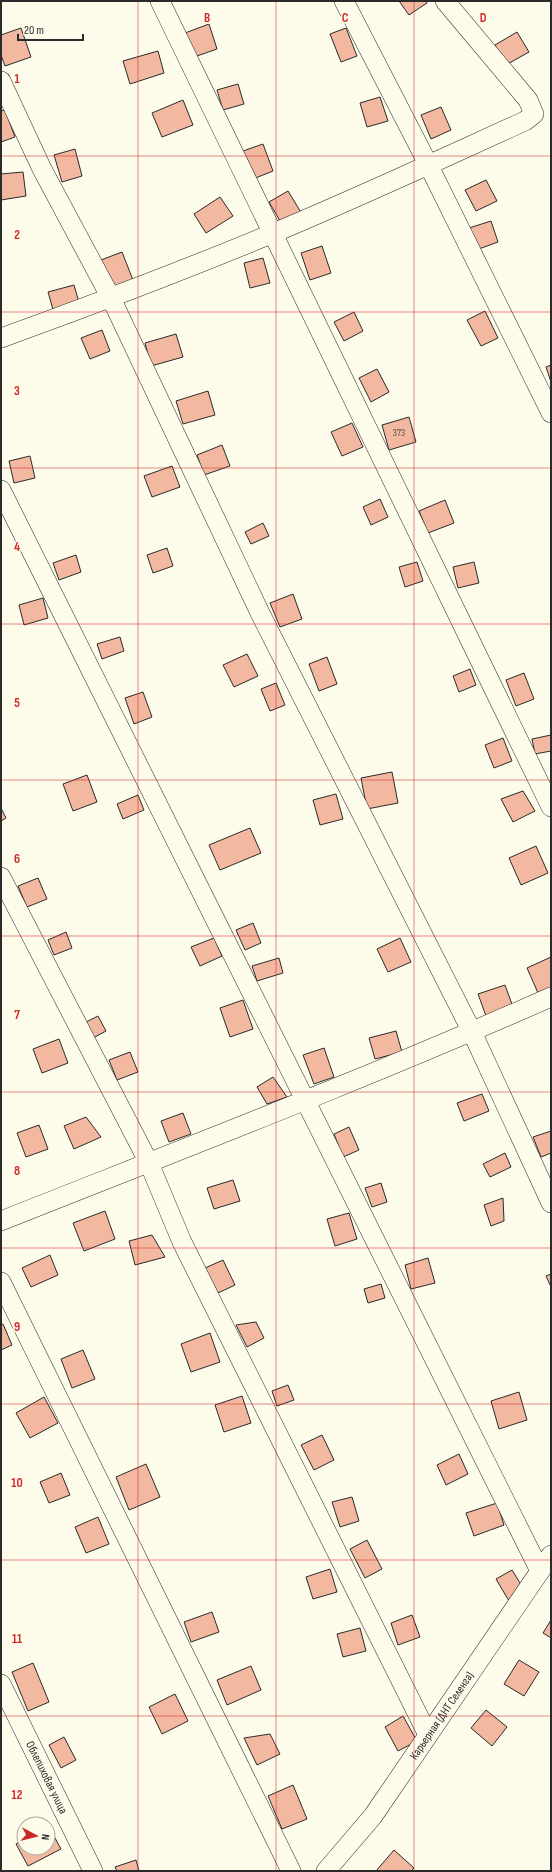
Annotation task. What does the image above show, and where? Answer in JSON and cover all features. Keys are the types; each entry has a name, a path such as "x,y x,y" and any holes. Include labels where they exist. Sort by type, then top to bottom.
{"street":[{"path":"160,1 551,807"},
{"path":"344,1 428,164 551,413"},
{"path":"1,338 111,298 272,233 525,121 534,114 528,100 445,1"},
{"path":"1,81 42,169 111,298 260,613 472,1032 551,1203"},
{"path":"1,490 540,1571"},
{"path":"1,877 149,1163 186,1249 428,1735"},
{"path":"1,1221 149,1163 472,1032 551,997"},
{"path":"1,1282 291,1871"},
{"name":"Карьерная (ДНТ Селенга)","path":"326,1871 373,1816 551,1555"},
{"name":"Облепиховая улица","path":"1,1684 93,1871"}],"building":[{"path":"399,1 426,1 427,3 409,15"},
{"path":"209,24 217,49 194,57 185,33"},
{"path":"21,28 31,57 5,66 1,55 1,35"},
{"path":"346,28 357,56 341,62 330,34"},
{"path":"517,32 529,52 506,65 495,45"},
{"path":"158,51 164,73 130,84 123,61"},
{"path":"238,84 244,104 223,110 217,90"},
{"path":"380,97 388,121 367,127 360,103"},
{"path":"183,100 193,125 162,137 152,113"},
{"path":"441,107 451,130 431,139 421,115"},
{"path":"5,110 15,137 1,142 1,111"},
{"path":"263,144 273,171 253,179 243,151"},
{"path":"75,149 82,176 62,182 54,155"},
{"path":"23,172 26,196 1,200 1,174"},
{"path":"486,180 497,201 476,211 465,190"},
{"path":"288,191 302,214 283,226 269,202"},
{"path":"220,197 233,216 206,233 194,214"},
{"path":"491,221 498,242 476,250 469,228"},
{"path":"322,246 331,273 310,280 301,253"},
{"path":"122,252 133,280 112,288 101,260"},
{"path":"263,258 270,283 250,288 244,263"},
{"path":"74,285 80,306 54,313 48,292"},
{"path":"485,311 498,338 481,346 467,320"},
{"path":"354,312 363,331 344,341 334,322"},
{"path":"102,330 110,351 90,359 81,338"},
{"path":"176,334 183,357 151,366 145,343"},
{"path":"551,365 551,382 546,367"},
{"path":"377,369 389,392 371,402 359,378"},
{"path":"208,391 215,415 183,424 176,401"},
{"path":"409,417 416,442 389,450 382,425"},
{"path":"352,423 363,447 342,456 331,432"},
{"path":"222,445 230,466 204,475 197,455"},
{"path":"30,456 35,478 14,483 9,461"},
{"path":"172,466 180,487 152,497 144,476"},
{"path":"380,499 388,517 371,525 363,507"},
{"path":"445,500 454,523 428,533 419,511"},
{"path":"263,523 269,536 251,544 245,532"},
{"path":"167,548 173,566 153,573 147,555"},
{"path":"76,555 81,572 59,580 53,563"},
{"path":"417,562 423,581 405,587 399,567"},
{"path":"474,562 479,583 458,588 453,567"},
{"path":"293,594 302,619 280,627 270,603"},
{"path":"43,598 48,618 24,625 19,605"},
{"path":"120,637 124,651 102,659 97,644"},
{"path":"247,654 258,676 234,687 223,665"},
{"path":"327,657 337,684 319,691 309,664"},
{"path":"470,669 476,685 459,692 453,676"},
{"path":"524,673 534,699 516,706 506,680"},
{"path":"276,683 285,705 270,711 261,689"},
{"path":"143,692 152,717 134,724 125,698"},
{"path":"551,735 551,751 535,754 532,739"},
{"path":"503,738 512,761 494,768 485,745"},
{"path":"392,772 398,803 367,809 361,778"},
{"path":"87,775 97,802 73,811 63,784"},
{"path":"523,791 535,811 513,822 501,799"},
{"path":"336,794 343,819 320,825 313,800"},
{"path":"138,795 144,810 123,819 117,804"},
{"path":"1,808 6,818 1,821"},
{"path":"250,828 261,853 220,870 209,845"},
{"path":"536,846 548,873 521,885 509,858"},
{"path":"38,878 47,899 27,907 18,886"},
{"path":"253,923 261,943 245,950 236,930"},
{"path":"66,932 72,948 54,955 48,940"},
{"path":"214,938 222,956 200,966 191,947"},
{"path":"400,938 411,962 388,972 377,949"},
{"path":"551,957 551,988 538,993 527,968"},
{"path":"279,958 283,973 257,981 252,966"},
{"path":"505,985 513,1007 486,1016 478,994"},
{"path":"243,1000 253,1029 230,1037 220,1008"},
{"path":"98,1016 106,1031 93,1038 86,1022"},
{"path":"396,1031 402,1052 375,1059 369,1038"},
{"path":"59,1039 68,1063 42,1073 33,1049"},
{"path":"324,1048 334,1077 314,1084 303,1055"},
{"path":"130,1052 138,1072 117,1080 109,1060"},
{"path":"273,1077 287,1097 267,1104 257,1087"},
{"path":"482,1094 489,1111 464,1121 457,1103"},
{"path":"183,1113 191,1134 169,1142 161,1121"},
{"path":"86,1117 101,1137 74,1149 64,1126"},
{"path":"39,1125 48,1149 26,1157 17,1133"},
{"path":"349,1127 359,1150 343,1157 334,1134"},
{"path":"551,1131 551,1153 541,1157 533,1137"},
{"path":"505,1153 511,1167 490,1177 483,1164"},
{"path":"233,1180 240,1201 214,1209 207,1188"},
{"path":"381,1183 387,1202 372,1207 365,1188"},
{"path":"503,1198 504,1221 491,1226 484,1205"},
{"path":"105,1211 115,1239 84,1251 73,1223"},
{"path":"349,1213 357,1239 335,1246 327,1219"},
{"path":"152,1235 165,1257 135,1265 129,1241"},
{"path":"50,1255 58,1275 31,1287 22,1268"},
{"path":"428,1258 435,1283 411,1289 405,1265"},
{"path":"223,1260 235,1285 218,1293 205,1268"},
{"path":"551,1274 551,1287 546,1276"},
{"path":"381,1284 385,1298 368,1303 364,1289"},
{"path":"256,1322 264,1338 247,1347 236,1325"},
{"path":"3,1324 12,1345 1,1350 1,1325"},
{"path":"210,1333 220,1362 191,1372 181,1344"},
{"path":"83,1350 95,1379 72,1388 61,1359"},
{"path":"288,1385 294,1400 277,1406 272,1391"},
{"path":"519,1392 527,1420 499,1429 491,1401"},
{"path":"242,1396 251,1423 224,1432 215,1405"},
{"path":"44,1397 58,1423 30,1438 16,1413"},
{"path":"322,1435 334,1460 314,1470 301,1445"},
{"path":"459,1454 468,1474 446,1485 437,1465"},
{"path":"146,1464 160,1497 129,1510 116,1477"},
{"path":"61,1473 70,1495 49,1503 40,1482"},
{"path":"352,1497 359,1521 340,1527 332,1502"},
{"path":"497,1503 504,1525 474,1536 466,1513"},
{"path":"98,1517 109,1544 86,1553 75,1527"},
{"path":"367,1540 382,1569 365,1578 350,1549"},
{"path":"330,1569 337,1592 313,1599 306,1577"},
{"path":"512,1570 525,1591 509,1601 496,1579"},
{"path":"212,1612 219,1632 191,1642 184,1622"},
{"path":"412,1615 420,1637 398,1645 391,1623"},
{"path":"551,1620 551,1638 543,1633"},
{"path":"360,1628 366,1651 343,1657 337,1634"},
{"path":"519,1660 539,1672 524,1696 504,1684"},
{"path":"33,1663 49,1702 28,1711 12,1672"},
{"path":"251,1666 261,1690 227,1705 217,1680"},
{"path":"175,1694 188,1721 162,1734 149,1707"},
{"path":"486,1710 507,1727 492,1746 471,1728"},
{"path":"403,1716 417,1741 398,1751 385,1727"},
{"path":"270,1734 280,1754 257,1765 244,1738"},
{"path":"64,1737 76,1760 61,1768 49,1745"},
{"path":"293,1785 307,1819 282,1829 268,1796"},
{"path":"56,1840 61,1849 56,1852"},
{"path":"394,1850 414,1868 411,1871 376,1871"},
{"path":"23,1856 47,1856 28,1866"},
{"path":"136,1860 139,1871 117,1871 115,1867"}]}
